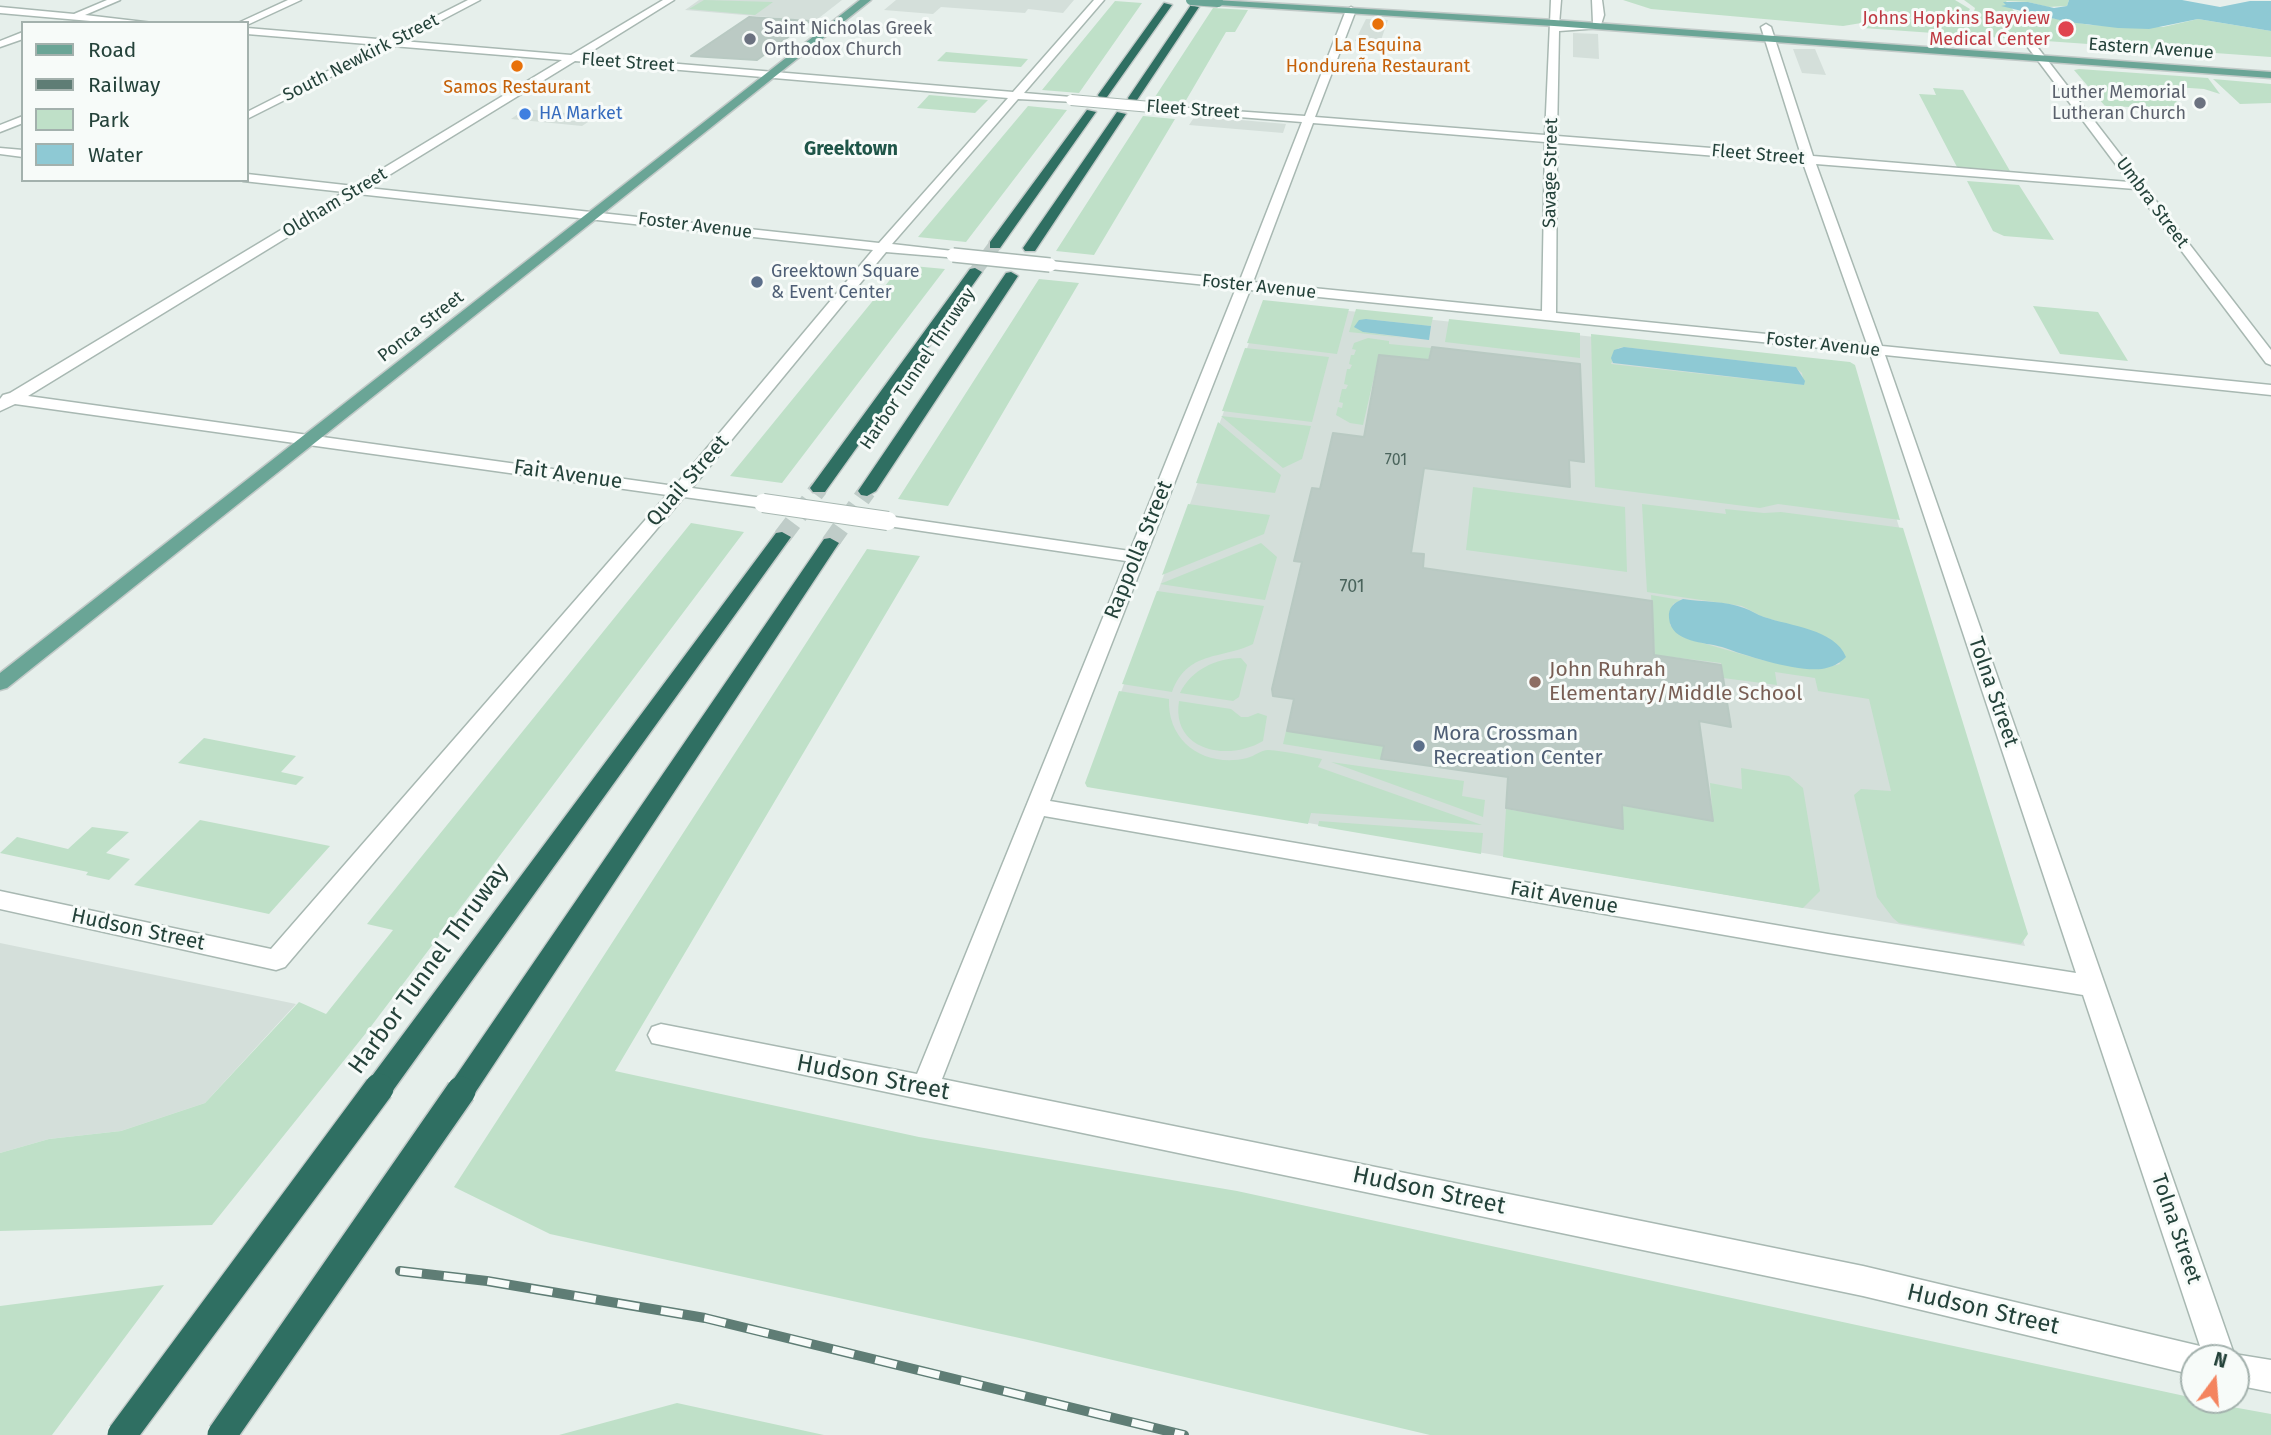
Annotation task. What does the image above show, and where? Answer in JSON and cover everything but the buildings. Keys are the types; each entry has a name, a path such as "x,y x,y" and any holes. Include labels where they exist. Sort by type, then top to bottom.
{"highway":[{"path":"1133,98 1192,3"},
{"path":"1103,95 1167,5"},
{"path":"995,245 1091,112"},
{"path":"1030,248 1121,114"},
{"name":"Harbor Tunnel Thruway","path":"818,488 975,272"},
{"name":"Harbor Tunnel Thruway","path":"867,491 1011,276"},
{"name":"Harbor Tunnel Thruway","path":"122,1435 782,537"},
{"path":"222,1435 461,1091 830,543"}],"main road":[{"name":"Ponca Street","path":"0,683 866,0"},
{"name":"Eastern Avenue","path":"1192,3 1355,5 1554,21 1598,21 2271,75"},
{"name":"Eastern Avenue","path":"1768,33 1778,28"},
{"path":"1816,30 1828,31"},
{"path":"1882,35 1909,37"},
{"name":"Eastern Avenue","path":"2025,45 2271,63"}],"street":[{"path":"60,21 115,0"},
{"path":"248,21 296,0"},
{"name":"South Newkirk Street","path":"248,115 475,0"},
{"name":"Oldham Street","path":"4,400 669,0"},
{"name":"Quail Street","path":"276,960 680,491 883,247 1099,0"},
{"name":"Savage Street","path":"1549,317 1556,0"},
{"path":"1554,21 1598,21 1597,0"},
{"name":"Rappolla Street","path":"925,1088 1355,5"},
{"path":"0,10 126,21"},
{"name":"Fleet Street","path":"248,31 2139,186"},
{"name":"Tolna Street","path":"1768,33 1808,159 1877,350 2215,1344"},
{"path":"0,44 21,36"},
{"name":"Umbra Street","path":"2025,45 2042,58 2271,360"},
{"path":"0,129 21,120"},
{"path":"0,151 21,154"},
{"name":"Foster Avenue","path":"248,178 1244,286 2271,390"},
{"name":"Fait Avenue","path":"4,400 311,439 1136,557"},
{"name":"Fait Avenue","path":"1037,807 1280,846 1803,942 2092,986"},
{"name":"Hudson Street","path":"0,900 276,960"},
{"name":"Hudson Street","path":"661,1035 1863,1282 2180,1356"},
{"path":"2250,1372 2271,1376"}],"shaded area":[{"path":"699,0 842,0 815,21 685,10"},
{"path":"896,0 1074,0 1063,13 1028,9 1025,13 941,7 933,14 884,10"},
{"path":"1366,19 1388,20 1380,43 1355,41"},
{"path":"1573,33 1598,34 1599,59 1573,57"},
{"path":"1793,49 1815,49 1826,75 1802,73"},
{"path":"525,109 597,116 582,126 511,119"},
{"path":"1195,116 1286,124 1283,133 1189,125"},
{"name":"John Ruhrah Elementary/Middle School","path":"1264,302 1850,364 2025,946 1087,785"},
{"path":"0,943 296,1004 205,1103 121,1131 49,1139 0,1153"}],"green space":[{"path":"704,0 773,2 755,15 689,9"},
{"path":"1623,0 1955,0 1970,9 1957,16 1892,18 1843,26 1651,9"},
{"path":"1964,0 2069,0 2067,6 2048,7 2028,2 2006,1 2014,11 2090,25 2163,27 2198,19 2271,31 2271,57 1863,28 1885,20 1973,15 1975,8"},
{"path":"1115,1 1142,3 1079,93 1042,90"},
{"path":"1213,8 1248,10 1235,32 1226,32 1185,102 1153,100"},
{"path":"946,52 1028,59 1021,67 937,61"},
{"path":"2074,70 2208,78 2220,94 2204,89 2161,86 2184,109 2105,106"},
{"path":"2213,79 2271,84 2271,103 2240,104"},
{"path":"1933,88 1963,90 2010,171 1957,167 1919,94 1936,95"},
{"path":"929,95 988,100 975,113 917,108"},
{"path":"1028,106 1067,110 966,242 918,237"},
{"path":"1143,116 1175,119 1094,255 1056,251"},
{"path":"1967,181 2019,185 2054,240 2004,236 1993,231"},
{"path":"902,265 945,269 782,483 730,476"},
{"path":"1039,279 1079,283 948,506 898,499"},
{"path":"1263,300 1349,309 1337,354 1247,343"},
{"path":"2033,306 2098,312 2128,361 2060,354"},
{"path":"1356,309 1433,317 1431,326 1366,319 1363,332 1406,338 1349,332"},
{"path":"1449,319 1580,333 1580,358 1445,342"},
{"path":"1591,334 1850,362 1855,365 1900,520 1778,504 1760,508 1595,487","holes":["1624,347 1795,367 1802,373 1804,385 1611,364 1618,348"]},
{"path":"1368,338 1389,341 1389,344 1431,348 1428,360 1379,355 1363,425 1350,423 1336,415 1338,407 1342,408 1343,403 1339,402 1342,389 1346,389 1348,385 1344,384 1347,369 1352,365 1349,364 1351,355 1354,355 1356,350 1352,349 1354,343"},
{"path":"1245,348 1329,357 1312,422 1222,411"},
{"path":"1221,416 1311,426 1302,459 1283,468"},
{"path":"1218,422 1281,475 1275,493 1196,483"},
{"path":"1473,487 1625,507 1627,572 1466,550"},
{"path":"1188,504 1270,515 1264,534 1162,575"},
{"path":"1642,504 1726,514 1725,509 1781,512 1903,528 2028,934 2021,944 1899,923 1877,897 1854,795 1861,789 1891,791 1869,699 1818,691 1815,678 1775,672 1777,685 1723,678 1721,663 1655,655 1651,595 1681,600 1673,604 1670,625 1685,638 1762,660 1820,669 1840,664 1829,638 1761,616 1742,606 1647,592"},
{"path":"691,523 744,532 366,1033 212,1225 0,1231 0,1153 49,1139 121,1131 205,1103 299,1002 326,1014 393,930 367,924"},
{"path":"1261,543 1277,557 1265,600 1160,584"},
{"path":"867,549 920,556 615,1071 919,1137 1237,1191 2180,1395 2180,1414 2250,1414 2250,1410 2271,1414 2271,1435 1430,1435 1024,1339 550,1234 454,1187"},
{"path":"1157,591 1264,606 1253,644 1196,663 1187,669 1172,692 1122,684"},
{"path":"1241,658 1247,665 1239,697 1233,701 1180,693 1191,678 1205,667 1222,660"},
{"path":"1119,691 1169,699 1170,715 1182,740 1204,755 1232,760 1268,750 1322,759 1318,767 1482,825 1311,813 1308,824 1087,787 1085,783"},
{"path":"1179,701 1231,709 1241,717 1258,713 1267,716 1263,741 1234,751 1205,748 1193,741 1184,731 1179,718"},
{"path":"1286,731 1384,746 1381,760 1283,744"},
{"path":"204,738 296,756 281,772 304,777 296,785 178,763"},
{"path":"1331,762 1464,781 1462,796 1485,800 1483,817"},
{"path":"1741,768 1789,776 1803,788 1820,891 1803,908 1503,857 1506,809 1623,829 1623,806 1713,821 1710,783 1742,789"},
{"path":"200,820 330,846 269,914 134,885"},
{"path":"1319,821 1483,833 1481,854 1318,826"},
{"path":"92,827 129,832 106,853 130,859 109,880 86,875 88,872 0,853 17,837 68,849"},
{"path":"164,1285 52,1435 0,1435 0,1306"},
{"path":"677,1403 824,1435 559,1435"}],"water":[{"path":"2069,0 2182,0 2220,7 2250,1 2271,1 2271,31 2198,19 2149,29 2118,28 2068,22 2001,6 2006,5 2003,2 2028,2 2054,8 2067,6"},
{"path":"1359,320 1431,326 1429,340 1363,332 1354,327"},
{"path":"1624,347 1796,367 1805,381 1804,385 1613,363 1611,358 1614,350"},
{"path":"1683,599 1737,606 1764,617 1811,630 1832,640 1846,657 1822,669 1799,668 1690,640 1676,632 1669,618 1672,606"}],"tunnel":[{"path":"975,272 995,245"},
{"path":"782,537 819,488"},
{"path":"830,543 867,491"}],"railway":[{"path":"400,1271 487,1281 705,1318 1184,1435"}],"place":[{"name":"La Esquina Hondureña Restaurant","path":"1378,24"},
{"name":"Johns Hopkins Bayview Medical Center","path":"2066,29"},
{"name":"Saint Nicholas Greek Orthodox Church","path":"750,39"},
{"name":"Samos Restaurant","path":"517,66"},
{"name":"Luther Memorial Lutheran Church","path":"2200,103"},
{"name":"HA Market","path":"525,114"},
{"name":"Greektown Square & Event Center","path":"757,282"},
{"name":"John Ruhrah Elementary/Middle School","path":"1535,682"},
{"name":"Mora Crossman Recreation Center","path":"1419,746"}],"district":[{"name":"Greektown","path":"851,150"}]}
